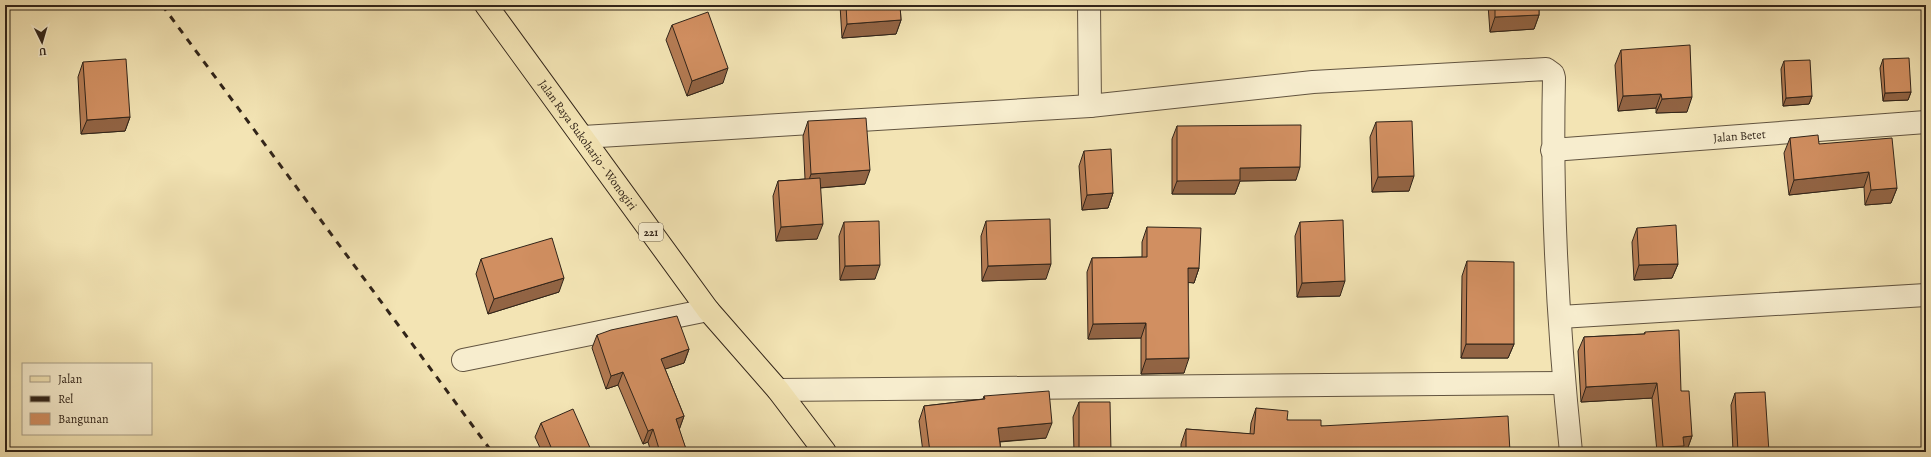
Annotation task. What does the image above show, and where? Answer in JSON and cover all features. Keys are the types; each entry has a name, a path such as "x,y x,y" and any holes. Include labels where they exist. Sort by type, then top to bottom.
{"main road":[{"name":"Jalan Raya Sukoharjo - Wonogiri","path":"486,5 708,310 778,390 825,452"}],"street":[{"path":"1089,5 1090,106"},
{"path":"583,137 1090,106 1313,82 1546,69 1553,74 1554,78 1552,150 1564,383 1571,452"},
{"name":"Jalan Betet","path":"1552,150 1926,122"},
{"path":"1560,317 1926,295"},
{"path":"463,360 708,310"},
{"path":"778,390 1564,383"}],"building":[{"path":"846,5 900,5 901,20 847,24"},
{"path":"1495,5 1539,5 1539,15 1495,17"},
{"path":"708,12 728,68 692,81 672,25"},
{"path":"1690,45 1692,97 1662,99 1661,94 1623,96 1621,50"},
{"path":"1909,58 1911,92 1885,93 1883,59"},
{"path":"126,59 130,117 87,120 83,62"},
{"path":"1810,60 1812,96 1786,98 1784,61"},
{"path":"866,118 870,170 811,174 808,121"},
{"path":"1412,121 1414,176 1378,177 1376,122"},
{"path":"1301,125 1300,167 1240,168 1240,180 1177,181 1177,126"},
{"path":"1818,135 1819,144 1892,138 1897,188 1871,190 1869,172 1794,180 1790,138"},
{"path":"1111,149 1113,193 1087,195 1084,151"},
{"path":"820,178 823,224 781,227 778,181"},
{"path":"1050,219 1051,264 988,266 986,221"},
{"path":"1343,220 1345,281 1302,283 1300,222"},
{"path":"879,221 880,265 845,266 844,222"},
{"path":"1676,225 1678,264 1639,265 1637,228"},
{"path":"1147,227 1201,228 1199,268 1188,268 1189,358 1146,359 1146,323 1093,324 1092,258 1147,257"},
{"path":"552,238 564,278 494,299 481,259"},
{"path":"1467,261 1514,262 1514,344 1466,344"},
{"path":"677,316 689,349 661,359 684,416 676,419 687,452 660,452 653,429 648,431 623,372 611,376 597,335 611,330"},
{"path":"1679,330 1681,391 1689,391 1692,436 1683,437 1684,446 1663,447 1657,383 1586,387 1584,337 1645,334 1645,332"},
{"path":"1049,391 1052,423 998,428 1001,452 930,452 924,406 985,399 984,396"},
{"path":"1765,392 1769,452 1738,452 1735,393"},
{"path":"1079,402 1110,402 1111,452 1079,452"},
{"path":"1256,408 1288,411 1287,420 1321,420 1321,426 1508,416 1510,452 1186,452 1186,429 1254,434"},
{"path":"573,409 591,450 587,452 553,452 541,423"}],"railway":[{"path":"162,5 492,452"}]}
